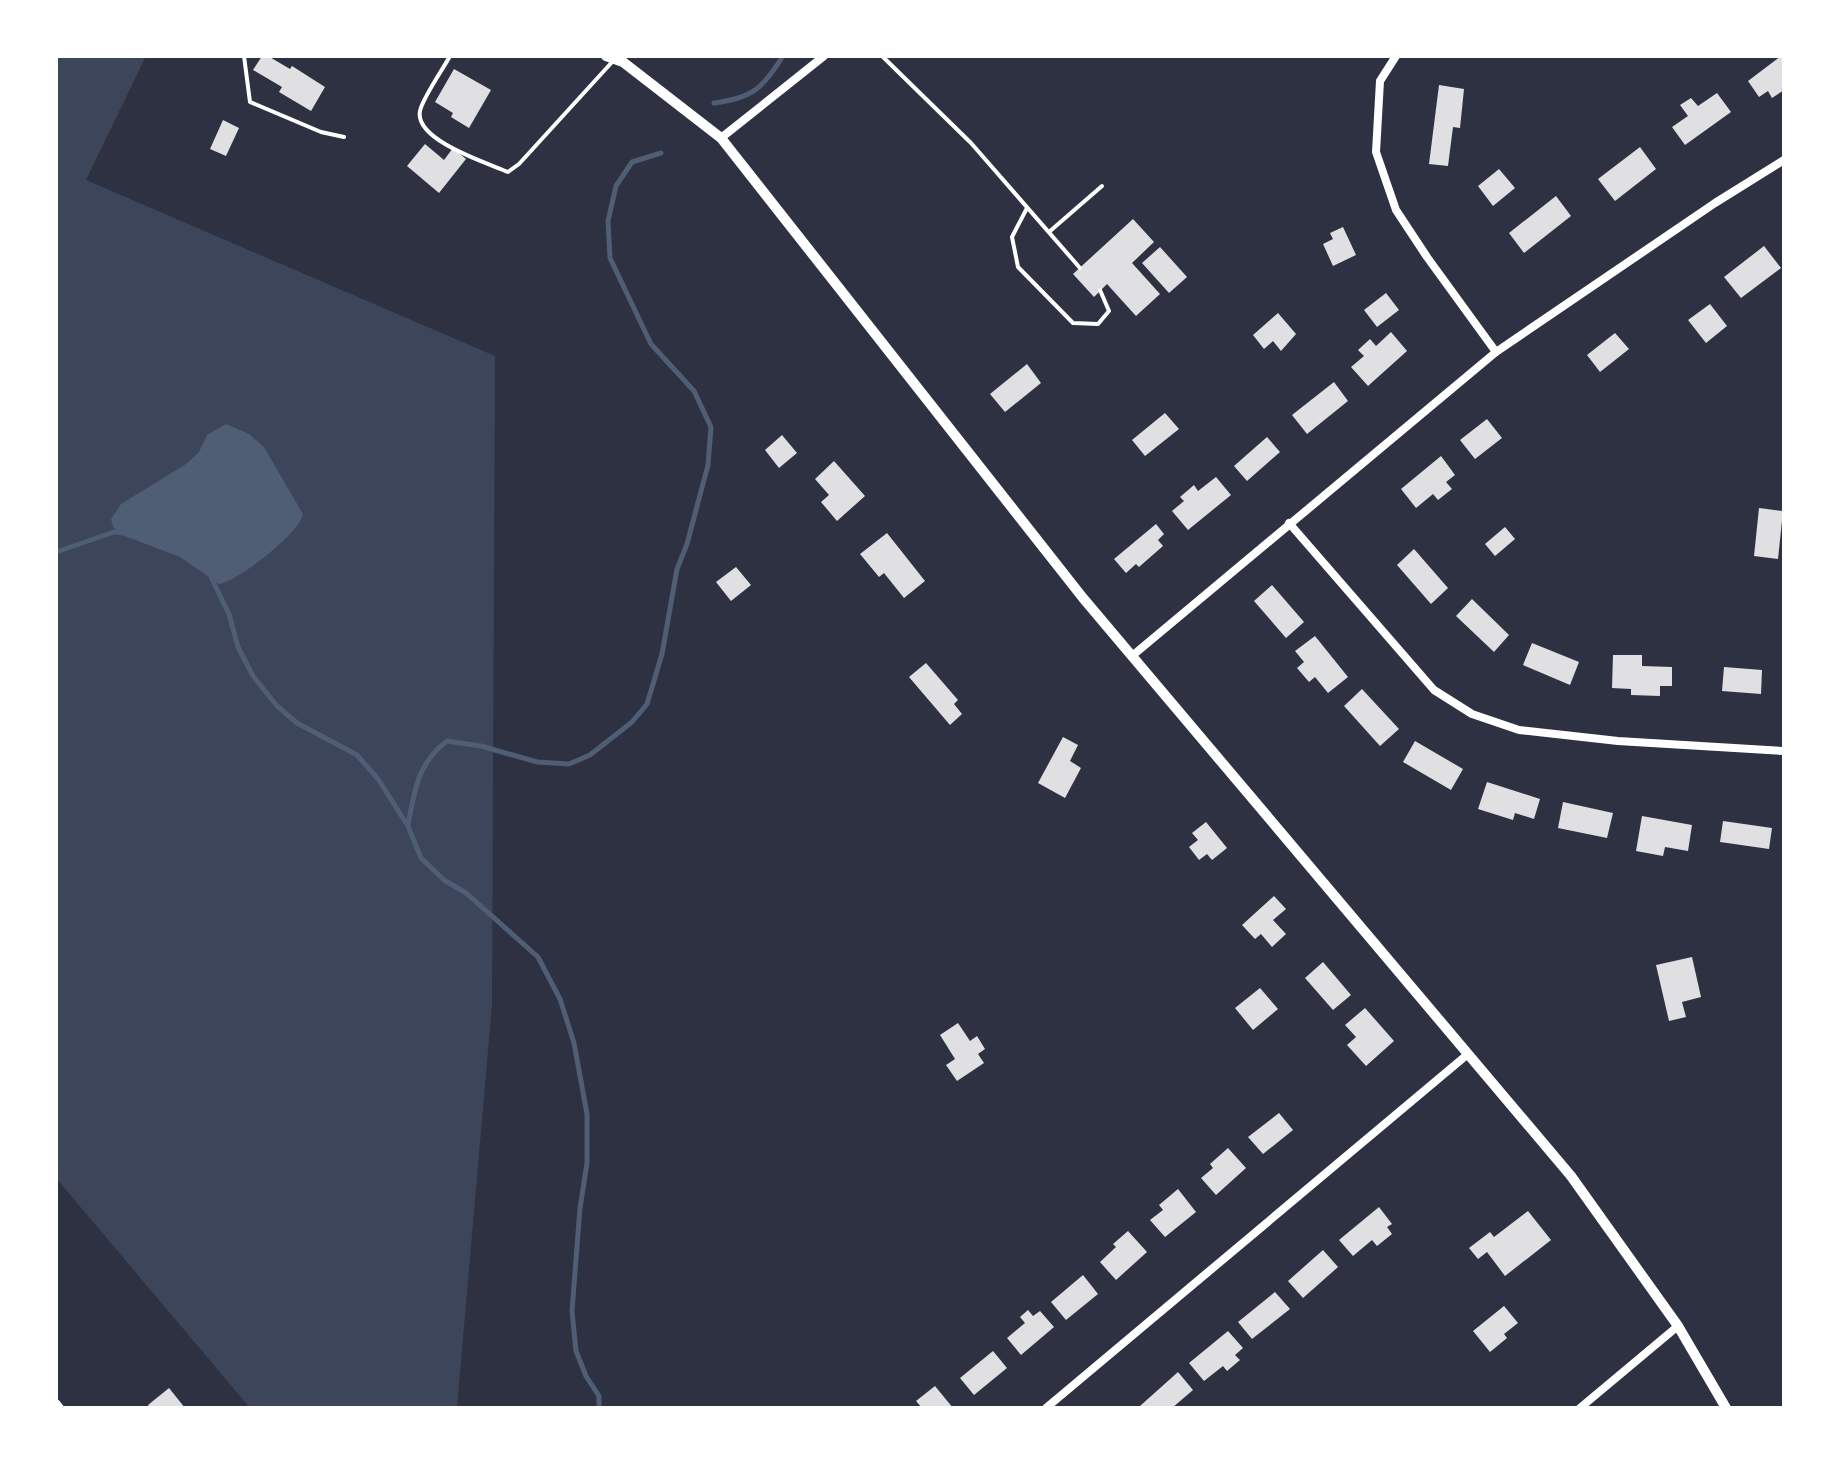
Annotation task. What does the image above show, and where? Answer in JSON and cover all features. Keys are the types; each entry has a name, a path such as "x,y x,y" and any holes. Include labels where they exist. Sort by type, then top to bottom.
{"street":[{"path":"721,138 824,56"},
{"path":"1396,56 1380,81 1376,152 1396,210 1496,352"},
{"path":"610,58 623,62 721,138 1083,598 1571,1176 1678,1326 1726,1408"},
{"path":"1132,656 1496,352 1715,203 1784,160"},
{"path":"1289,523 1434,690 1472,714 1519,730 1618,741 1784,751"},
{"path":"1046,1408 1468,1054"},
{"path":"1580,1408 1678,1326"},
{"path":"56,1403 60,1408"}],"lane":[{"path":"244,56 250,102 321,132 344,137"},
{"path":"450,56 420,112 422,125 436,140 508,172 519,164 610,58"},
{"path":"882,56 971,143 1080,268"},
{"path":"1049,232 1102,186"},
{"path":"1027,208 1012,237 1018,267 1073,323 1098,324 1109,311 1100,290"}],"shaded area":[{"path":"56,56 146,56 86,180 495,356 492,1005 457,1408 250,1408 56,1178"},
{"path":"226,424 249,434 264,447 303,514 291,533 267,555 219,584 180,557 122,535 113,527 111,519 121,504 186,464 199,452 207,435"}],"building":[{"path":"262,56 268,56 290,69 292,66 325,87 311,111 279,92 282,87 253,70"},
{"path":"1784,56 1784,90 1772,98 1768,91 1759,97 1748,81"},
{"path":"454,69 491,90 469,128 435,102"},
{"path":"1439,85 1464,89 1460,128 1453,127 1448,166 1429,164"},
{"path":"1717,93 1731,112 1685,145 1672,127 1688,116 1680,105 1691,98 1698,106"},
{"path":"223,120 239,128 226,156 210,149"},
{"path":"425,144 444,160 453,148 466,159 439,193 407,166"},
{"path":"1640,147 1656,169 1615,201 1598,179"},
{"path":"1499,169 1515,188 1493,206 1478,186"},
{"path":"1556,196 1571,216 1524,253 1509,233"},
{"path":"1133,219 1154,242 1132,263 1160,294 1136,316 1107,284 1094,297 1073,274"},
{"path":"1343,227 1356,255 1333,266 1323,244 1333,239 1330,233"},
{"path":"1764,246 1781,268 1741,298 1724,277"},
{"path":"1160,247 1187,277 1169,293 1142,263"},
{"path":"1386,293 1399,310 1377,327 1364,310"},
{"path":"1710,304 1727,326 1706,343 1688,320"},
{"path":"1278,313 1296,334 1281,351 1273,341 1264,349 1253,335"},
{"path":"1391,332 1407,351 1368,386 1351,367 1364,356 1358,350 1370,339 1376,346"},
{"path":"1615,333 1629,349 1600,372 1587,355"},
{"path":"1027,364 1041,383 1005,412 990,394"},
{"path":"1334,382 1348,401 1307,434 1292,415"},
{"path":"1165,413 1179,429 1145,456 1132,440"},
{"path":"1487,419 1502,438 1475,459 1460,440"},
{"path":"782,435 797,453 779,468 765,450"},
{"path":"1267,437 1280,452 1247,481 1234,466"},
{"path":"1441,456 1455,475 1446,482 1452,489 1438,500 1433,494 1416,508 1401,489"},
{"path":"834,461 865,496 837,521 821,502 829,495 815,479"},
{"path":"1216,477 1231,495 1188,530 1172,511 1184,501 1180,497 1194,485 1198,491"},
{"path":"1759,508 1783,511 1778,559 1754,556"},
{"path":"1156,524 1164,534 1158,540 1163,546 1139,567 1136,564 1126,573 1114,559"},
{"path":"1505,527 1515,539 1495,556 1485,544"},
{"path":"887,533 925,581 904,598 884,573 879,577 860,554"},
{"path":"1414,549 1448,588 1431,604 1397,565"},
{"path":"736,567 751,585 731,601 716,582"},
{"path":"1272,585 1304,622 1286,638 1254,601"},
{"path":"1472,599 1509,635 1494,652 1456,616"},
{"path":"1315,636 1348,677 1328,693 1315,677 1309,682 1297,668 1304,662 1295,651"},
{"path":"1532,643 1579,662 1570,685 1523,665"},
{"path":"1613,655 1642,655 1642,666 1672,667 1672,686 1660,686 1660,696 1631,695 1631,689 1612,688"},
{"path":"926,663 958,700 954,704 962,714 950,725 909,677"},
{"path":"1724,667 1762,670 1761,694 1722,691"},
{"path":"1362,689 1399,729 1380,746 1344,706"},
{"path":"1063,737 1078,745 1070,761 1081,768 1065,798 1038,783"},
{"path":"1415,741 1463,769 1451,790 1403,762"},
{"path":"1487,782 1540,799 1534,819 1515,813 1513,820 1478,809"},
{"path":"1563,802 1613,813 1607,838 1558,828"},
{"path":"1642,816 1692,825 1688,851 1665,847 1663,856 1636,851"},
{"path":"1723,821 1772,828 1769,849 1720,842"},
{"path":"1206,822 1227,848 1212,860 1207,854 1199,860 1189,847 1198,840 1192,833"},
{"path":"1274,896 1286,909 1273,920 1286,934 1272,947 1261,934 1255,939 1242,925"},
{"path":"1692,957 1701,997 1682,1002 1686,1017 1669,1021 1656,965"},
{"path":"1323,962 1351,995 1333,1010 1305,978"},
{"path":"1260,988 1278,1009 1253,1030 1235,1008"},
{"path":"1365,1008 1394,1041 1366,1066 1347,1045 1356,1037 1345,1025"},
{"path":"958,1023 970,1041 977,1036 985,1049 978,1054 984,1063 957,1081 946,1065 955,1059 940,1035"},
{"path":"1279,1113 1293,1130 1263,1154 1248,1137"},
{"path":"1228,1148 1246,1168 1216,1195 1201,1178 1213,1168 1210,1164"},
{"path":"1178,1189 1196,1212 1165,1237 1150,1220 1163,1210 1159,1205"},
{"path":"1379,1207 1392,1224 1387,1227 1392,1234 1377,1246 1372,1240 1353,1256 1339,1240"},
{"path":"1528,1211 1551,1240 1505,1276 1487,1252 1478,1259 1469,1248 1490,1232 1494,1237"},
{"path":"1128,1231 1147,1252 1116,1280 1100,1262 1116,1247 1113,1244"},
{"path":"1323,1250 1338,1267 1303,1298 1288,1281"},
{"path":"1083,1275 1098,1294 1066,1320 1051,1302"},
{"path":"1275,1292 1290,1309 1252,1339 1238,1322"},
{"path":"1504,1306 1518,1323 1504,1334 1507,1338 1490,1352 1473,1331"},
{"path":"1028,1310 1033,1316 1040,1311 1054,1327 1021,1355 1007,1338 1025,1323 1020,1317"},
{"path":"1228,1331 1243,1348 1235,1355 1240,1360 1227,1371 1223,1366 1204,1381 1189,1363"},
{"path":"993,1351 1007,1368 974,1395 960,1378"},
{"path":"1178,1372 1193,1390 1172,1408 1140,1406"},
{"path":"935,1386 953,1408 922,1408 916,1401"},
{"path":"169,1388 185,1408 150,1408 148,1405"}],"waterway":[{"path":"714,103 756,90 783,56"},
{"path":"408,825 423,768 447,741 481,746 537,762 569,764 590,755 632,722 647,704 662,654 677,569 687,544 708,465 711,427 694,391 651,344 610,258 608,221 616,186 632,162 661,153"},
{"path":"56,552 114,532 123,533"},
{"path":"211,577 229,614 238,647 253,676 277,706 297,723 357,755 378,779 408,826 421,858 538,957 560,999 574,1043 587,1114 587,1163 580,1208 572,1311 576,1351 586,1376 599,1396 599,1408"}]}
